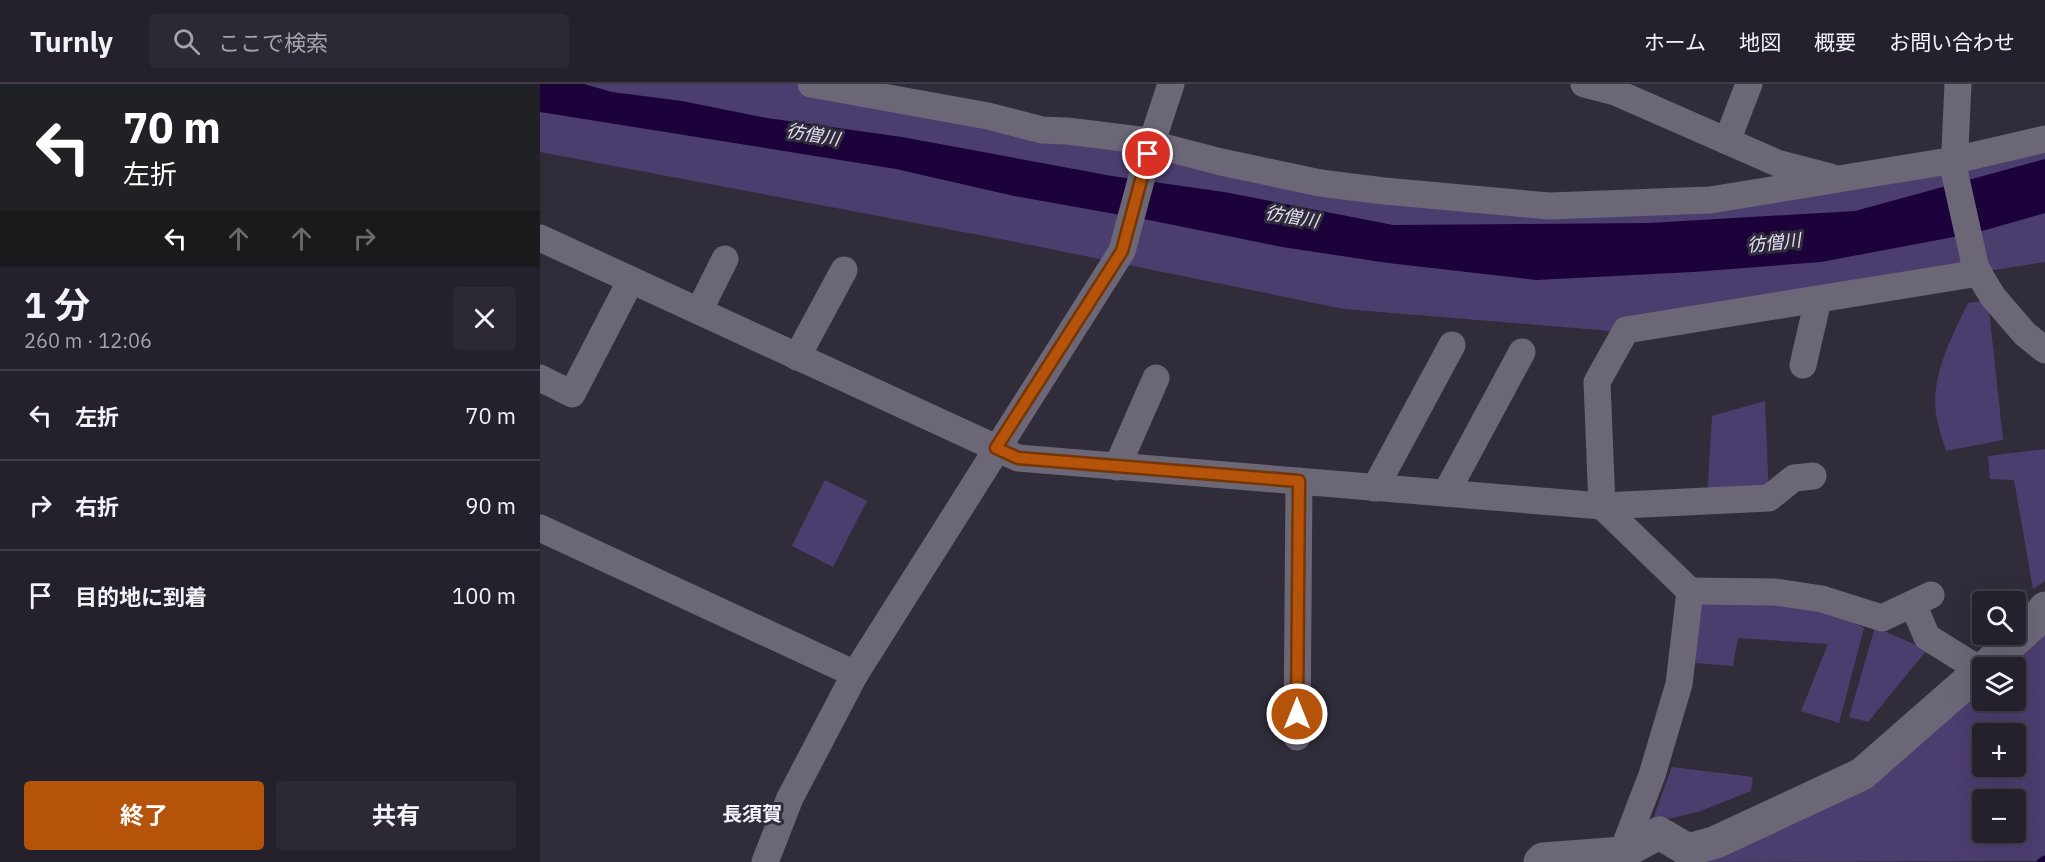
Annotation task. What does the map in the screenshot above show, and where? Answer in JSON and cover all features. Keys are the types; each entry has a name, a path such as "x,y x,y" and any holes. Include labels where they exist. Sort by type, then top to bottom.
{"street":[{"path":"811,84 988,116 1041,130 1148,141 1150,149"},
{"path":"765,862 790,798 855,674 1122,251 1150,149 1171,84"},
{"path":"1584,84 1615,92 1777,163 1840,180"},
{"path":"1727,141 1749,84"},
{"path":"1958,84 1954,165 1977,271 1993,297 2025,334 2045,350"},
{"path":"1150,149 1320,183 1549,206 1710,200 1954,165 2045,139"},
{"path":"540,238 1018,458 1602,506 1769,498 1794,478 1813,476"},
{"path":"699,311 725,259"},
{"path":"797,357 844,270"},
{"path":"1972,663 1927,636 1922,599 1882,618 1822,599 1775,592 1690,591 1602,506 1597,382 1626,330 1818,300 1977,271"},
{"path":"540,378 572,394 631,280"},
{"path":"1803,365 1818,300"},
{"path":"1375,488 1452,345"},
{"path":"1446,493 1522,352"},
{"path":"1117,466 1156,378"},
{"path":"1297,737 1299,481"},
{"path":"540,528 855,674"},
{"path":"1622,854 1652,775 1679,684 1690,591"},
{"path":"1996,657 2033,624 2045,608"},
{"path":"1540,862 1543,859 1622,854 1659,833 1689,856 1862,774 1972,678"}],"shaded area":[{"path":"540,84 808,84 1494,207 1850,191 2045,140 2045,262 1611,331 1344,309 1016,242 540,152"},
{"path":"1988,300 2003,440 1946,451 1935,404 1943,359 1968,303"},
{"path":"1765,401 1769,498 1707,501 1712,416"},
{"path":"2045,449 2045,581 2033,589 2014,480 1990,479 1988,456"},
{"path":"825,480 867,501 833,567 792,546"},
{"path":"1700,603 1786,604 1840,616 1864,628 1839,723 1801,711 1828,644 1738,638 1733,666 1695,663"},
{"path":"2045,625 2045,861 1690,862 1972,686 1972,711 2026,711 2026,657 2008,657 2022,645 2026,645 2026,642"},
{"path":"1875,627 1927,650 1868,722 1849,717"},
{"path":"1672,767 1753,777 1751,791 1698,812 1663,820 1654,816"}],"water":[{"name":"彷僧川","path":"540,84 584,84 612,92 682,101 767,118 902,137 1112,176 1224,192 1393,225 1649,223 1855,211 2045,159 2045,213 1975,233 1821,262 1693,272 1536,280 1388,263 1282,247 1014,196 896,169 540,112"}],"waterway":[{"path":"2040,862 2045,859"}],"district":[{"name":"長須賀","path":"752,814"}],"route":[{"path":"1148,154 1122,251 996,448 1018,458 1299,481 1297,714"}]}
